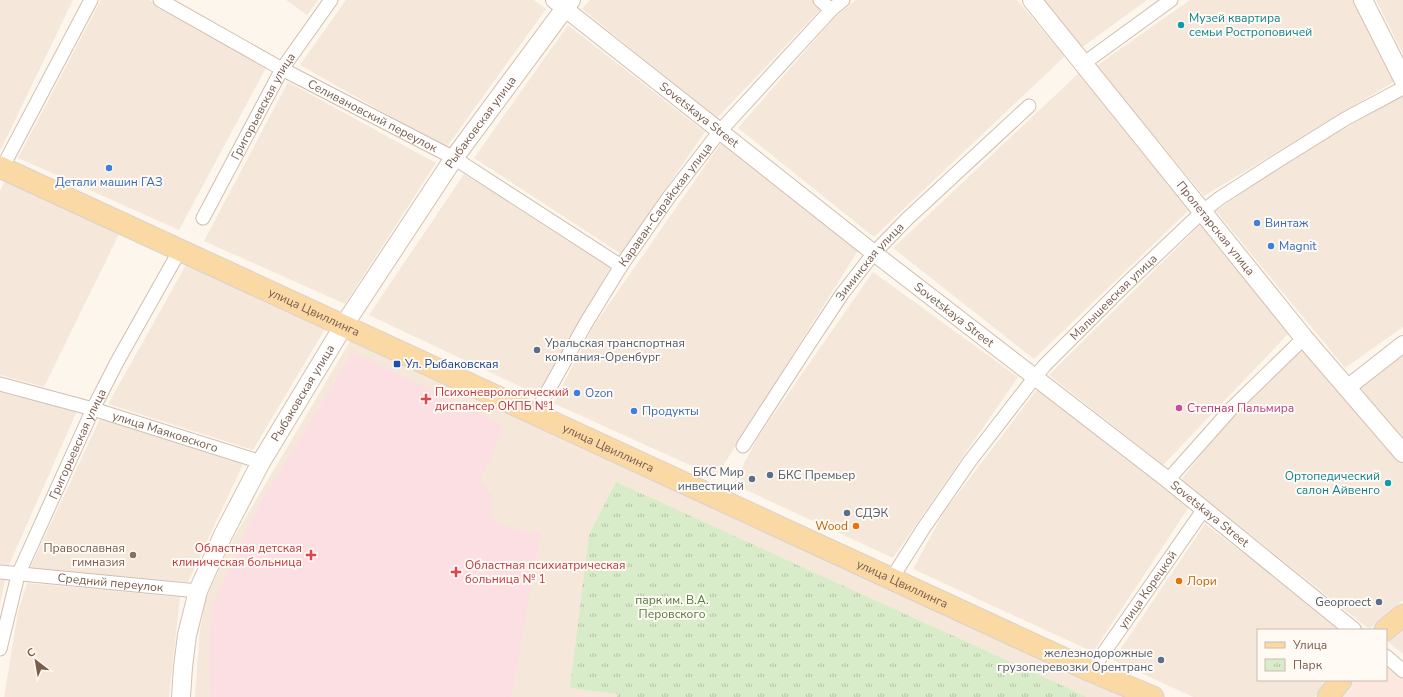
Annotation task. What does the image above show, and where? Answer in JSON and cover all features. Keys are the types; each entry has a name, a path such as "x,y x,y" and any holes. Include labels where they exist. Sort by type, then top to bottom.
{"main road":[{"name":"Пролетарская улица","path":"1032,0 1304,338 1403,453"},
{"path":"1363,0 1403,79"},
{"name":"Рыбаковская улица","path":"181,697 187,635 198,591 222,535 261,462 344,325 454,158 563,2"},
{"name":"улица Цвиллинга","path":"1,169 344,325 1091,671 1152,697"},
{"path":"1386,629 1403,615"},
{"path":"1328,697 1340,681"}],"street":[{"path":"1,169 91,0"},
{"name":"Селивановский переулок","path":"160,0 282,69 454,158 621,266"},
{"name":"Григорьевская улица","path":"203,218 282,69 331,0"},
{"path":"820,0 831,10"},
{"name":"Караван-Сарайская улица","path":"535,414 586,322 621,266 669,197 720,131 831,10 843,0"},
{"path":"1084,64 1171,0"},
{"name":"Sovetskaya Street","path":"563,2 720,131 874,253 1168,480 1352,629"},
{"name":"Малышевская улица","path":"892,578 922,529 970,461 1035,377 1045,365 1124,286 1203,211 1220,198 1345,119 1403,88"},
{"name":"Зиминская улица","path":"744,446 838,300 874,253 907,219 1029,106"},
{"name":"Григорьевская улица","path":"0,649 18,575 93,409 117,362 180,250"},
{"path":"1168,480 1232,408 1304,338"},
{"path":"1346,388 1403,344"},
{"name":"улица Маяковского","path":"0,384 93,409 261,462"},
{"name":"улица Корецкой","path":"1091,671 1204,509"},
{"name":"Средний переулок","path":"0,572 18,575 198,591"},
{"path":"1387,657 1403,671"}],"shaded area":[{"path":"0,0 73,0 1,149 0,149"},
{"path":"101,0 149,0 267,66 179,230 18,158"},
{"path":"286,0 318,0 307,15"},
{"path":"346,0 534,0 546,9 446,148 300,65"},
{"path":"590,0 832,0 818,12 717,118 582,9"},
{"path":"856,0 1017,0 1065,56 874,237 738,128 834,18"},
{"path":"1041,0 1147,0 1081,48"},
{"path":"1190,0 1353,0 1395,81 1204,196 1096,66"},
{"path":"1376,0 1403,0 1403,54"},
{"path":"568,25 705,132 621,254 474,158"},
{"path":"1080,72 1191,208 1034,359 893,248"},
{"path":"288,82 436,163 345,304 204,241"},
{"path":"1403,95 1403,327 1345,368 1216,211 1289,160"},
{"path":"721,143 859,249 716,477 553,403 593,327"},
{"path":"464,174 611,267 538,395 369,315"},
{"path":"5,181 119,234 44,387 0,375 0,191"},
{"path":"1204,221 1291,331 1163,465 1049,375"},
{"path":"186,265 325,329 253,450 108,404"},
{"path":"873,272 1018,377 893,558 733,484 758,437"},
{"path":"352,338 1126,697 195,697 200,629 206,598 234,537"},
{"path":"1304,347 1403,461 1403,600 1369,629 1181,480 1235,411"},
{"path":"353,353 504,425 480,481 492,495 491,519 518,531 541,533 511,697 211,697 209,659 212,606 258,507"},
{"path":"1403,353 1403,438 1358,388"},
{"path":"1039,387 1189,507 1093,652 913,569 944,512"},
{"path":"0,392 77,411 9,565 0,564"},
{"path":"100,419 244,462 188,582 30,568"},
{"path":"1205,524 1343,629 1257,629 1257,681 1326,681 1315,697 1193,697 1113,660"},
{"path":"0,580 5,580 0,605"},
{"path":"27,583 180,597 169,697 4,697 18,612"},
{"path":"1403,624 1403,654 1387,641 1387,639"},
{"path":"1387,665 1403,678 1403,697 1342,697 1353,681 1387,681"}],"green space":[{"name":"парк им. В.А. Перовского","path":"616,482 1087,697 617,697 618,694 570,688 589,535"}],"place":[{"name":"Музей квартира семьи Ростроповичей","path":"1181,25"},
{"name":"Детали машин ГАЗ","path":"109,168"},
{"name":"Винтаж","path":"1257,223"},
{"name":"Magnit","path":"1271,246"},
{"name":"Уральская транспортная компания-Оренбург","path":"537,350"},
{"name":"Ул. Рыбаковская","path":"397,364"},
{"name":"Ozon","path":"577,393"},
{"name":"Психоневрологический диспансер ОКПБ №1","path":"426,399"},
{"name":"Степная Пальмира","path":"1179,408"},
{"name":"Продукты","path":"634,411"},
{"name":"БКС Премьер","path":"770,475"},
{"name":"БКС Мир инвестиций","path":"752,479"},
{"name":"Ортопедический салон Айвенго","path":"1388,483"},
{"name":"СДЭК","path":"847,513"},
{"name":"Wood","path":"856,526"},
{"name":"Православная гимназия","path":"133,555"},
{"name":"Областная детская клиническая больница","path":"311,555"},
{"name":"Областная психиатрическая больница № 1","path":"456,572"},
{"name":"Лори","path":"1179,581"},
{"name":"Geoproect","path":"1379,602"},
{"name":"железнодорожные грузоперевозки Орентранс","path":"1161,660"}]}
